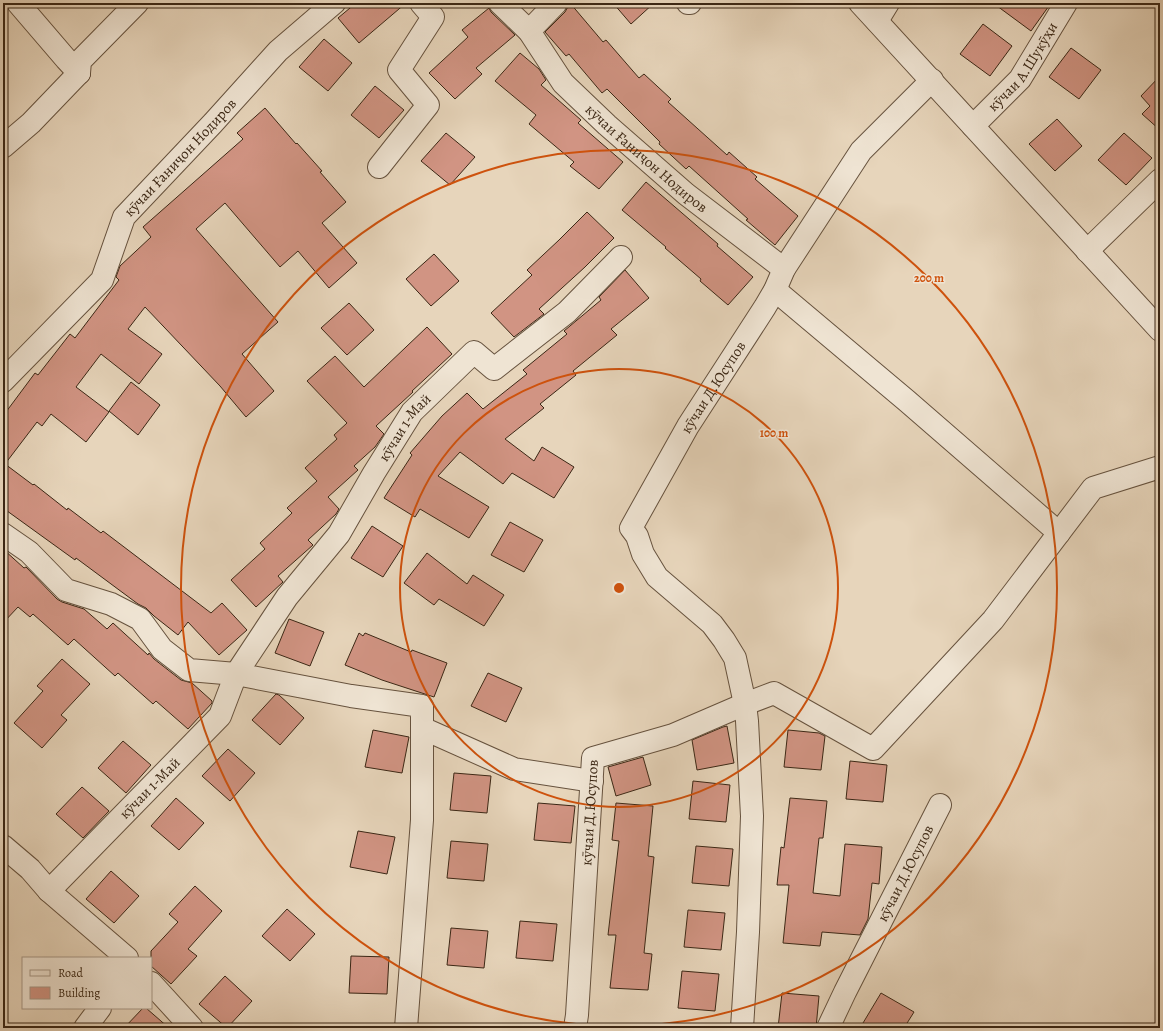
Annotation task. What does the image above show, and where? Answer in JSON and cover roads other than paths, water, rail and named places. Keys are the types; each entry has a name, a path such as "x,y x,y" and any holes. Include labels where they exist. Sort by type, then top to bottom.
{"street":[{"path":"18,3 79,73"},
{"path":"3,147 31,123 79,73 80,62 137,3"},
{"name":"кӯчаи Ғаниҷон Нодиров","path":"3,380 102,280 124,217 278,51 334,3"},
{"path":"379,167 428,105 399,70 434,17 422,3"},
{"name":"кӯчаи Ғаниҷон Нодиров","path":"500,3 529,30 563,83 607,125 686,194 784,269"},
{"path":"529,30 556,3"},
{"path":"860,3 883,12 932,80 1160,330"},
{"name":"кӯчаи А.Шукӯҳи","path":"973,126 1020,79 1066,3"},
{"name":"кӯчаи Д.Юсупов","path":"742,1028 748,932 752,816 747,721 745,704 735,658 712,624 657,577 643,554 637,536 631,528 688,426 765,307 775,290 784,269 861,151 932,80"},
{"path":"1088,251 1160,180"},
{"name":"кӯчаи 1-Май","path":"49,891 220,716 236,674 287,597 339,534 374,473 412,412 474,352 494,369 567,312 621,257"},
{"path":"775,290 907,401 1059,533"},
{"path":"745,704 774,693 872,749 993,620 1093,488 1160,467"},
{"path":"3,534 29,552 66,590 111,604 140,619 162,649 189,670 236,674 351,696 422,706 422,820 406,1028"},
{"name":"кӯчаи Д.Юсупов","path":"575,1028 593,758 673,735 745,704"},
{"path":"422,728 514,769 592,781"},
{"name":"кӯчаи Д.Юсупов","path":"828,1028 940,806"},
{"path":"3,846 30,869 49,891 126,957"},
{"path":"152,984 192,1028"},
{"path":"85,1028 99,1009"}]}
